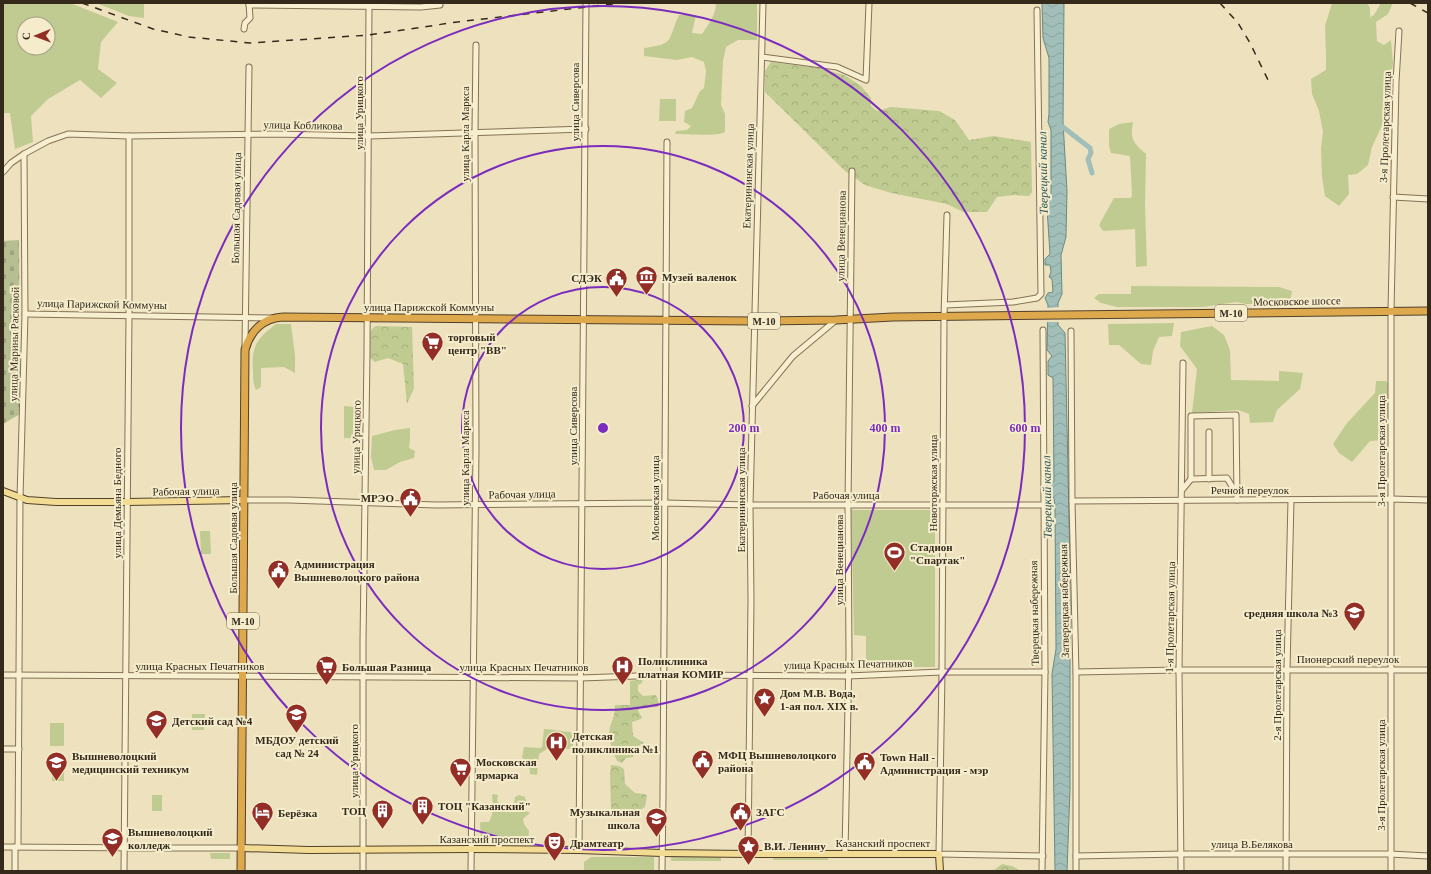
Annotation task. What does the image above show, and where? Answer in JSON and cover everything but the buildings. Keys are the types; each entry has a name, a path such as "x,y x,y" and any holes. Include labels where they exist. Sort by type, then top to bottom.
{"highway":[{"name":"Московское шоссе","path":"944,317 1428,311"},
{"name":"М-10","path":"583,319 754,321 944,317"},
{"name":"улица Парижской Коммуны","path":"256,328 265,321 275,318 583,319"},
{"name":"Большая Садовая улица","path":"241,871 245,350 256,328"}],"main road":[{"name":"Рабочая улица","path":"3,491 20,498 36,501 56,502 244,500"},
{"name":"Казанский проспект","path":"242,848 309,850 579,850 748,854 940,854"},
{"name":"Новоторжская улица","path":"940,854 940,871"}],"street":[{"name":"улица Сиверсова","path":"579,850 586,3"},
{"name":"Екатерининская улица","path":"748,854 751,600 750,505 763,3"},
{"path":"762,57 837,67 866,80 869,3"},
{"path":"244,30 245,23 250,18 249,4 369,4 421,7 440,5"},
{"name":"улица Урицкого","path":"363,871 363,641 369,136 369,4"},
{"path":"945,305 1013,302 1037,298 1041,294 1037,10"},
{"name":"3-я Пролетарская улица","path":"1391,871 1391,311 1396,82 1399,32"},
{"name":"улица Карла Маркса","path":"471,871 475,505 476,44"},
{"name":"Большая Садовая улица","path":"245,350 249,67"},
{"name":"улица Кобликова","path":"3,172 11,163 24,154 48,141 68,134 129,136 247,134 369,136 586,129"},
{"name":"улица Демьяна Бедного","path":"124,871 129,316 129,136"},
{"name":"Московская улица","path":"662,871 667,320 667,142"},
{"name":"улица Марины Расковой","path":"15,871 17,847 19,749 20,498 25,314 24,154"},
{"name":"улица Венецианова","path":"845,853 852,171"},
{"path":"1393,197 1428,199"},
{"name":"Новоторжская улица","path":"940,854 944,317 947,215"},
{"name":"улица Парижской Коммуны","path":"25,314 275,318"},
{"path":"752,406 793,356 836,320"},
{"name":"Тверецкая набережная","path":"1042,871 1045,672 1043,330"},
{"name":"Затверецкая набережная","path":"1071,331 1072,500 1076,672 1076,871"},
{"name":"1-я Пролетарская улица","path":"1181,871 1179,670 1183,363"},
{"path":"1182,490 1191,479 1191,416 1236,415 1237,500"},
{"path":"1209,432 1209,478"},
{"path":"1191,479 1227,478 1236,494"},
{"name":"Рабочая улица","path":"244,500 475,505 665,503 750,505 1043,505"},
{"name":"Речной переулок","path":"1072,500 1428,500"},
{"name":"2-я Пролетарская улица","path":"1286,871 1290,500"},
{"name":"Пионерский переулок","path":"1076,672 1287,669 1428,670"},
{"name":"улица Красных Печатников","path":"3,675 581,678 664,675 749,674 848,676 942,672 1045,672"},
{"path":"3,749 19,749"},
{"name":"Казанский проспект","path":"3,846 242,848"},
{"name":"Казанский проспект","path":"940,854 1043,856"},
{"name":"улица В.Белякова","path":"1076,856 1181,854 1390,854 1428,856"}],"green space":[{"path":"3,3 70,3 118,22 101,42 98,69 117,83 101,98 80,80 48,99 31,116 33,142 15,149 10,113 3,113"},
{"path":"96,3 144,3 144,18 129,16"},
{"path":"716,3 757,3 757,40 738,40 726,47 723,61 721,105 725,114 725,132 721,134 708,135 675,134 676,131 687,130 691,126 684,122 685,111 692,108 700,91 704,88 706,71 704,62 692,57 677,60 644,56 644,48 661,45 666,42 671,35 679,15 696,15 692,33 702,34 713,16"},
{"path":"1332,3 1367,3 1370,8 1370,17 1374,15 1381,3 1393,3 1388,14 1376,22 1377,41 1384,45 1391,40 1393,63 1385,119 1372,147 1368,165 1357,174 1348,175 1349,194 1339,206 1325,196 1322,177 1321,148 1323,132 1319,111 1312,94 1311,79 1326,70 1325,26"},
{"path":"771,62 819,68 844,75 861,86 871,98 871,106 877,111 891,107 939,111 955,120 969,140 994,136 1031,142 1032,192 1029,196 1014,195 997,197 987,212 963,212 947,204 891,193 865,185 845,171 765,92 765,71"},
{"path":"660,99 676,99 676,121 659,121"},
{"path":"1133,122 1132,137 1135,144 1146,154 1145,205 1147,266 1136,267 1135,229 1103,231 1099,225 1114,198 1131,198 1132,195 1130,156 1111,153 1109,146 1109,129 1119,124"},
{"path":"19,240 20,414 3,424 3,241"},
{"path":"1131,286 1279,287 1292,291 1290,302 1287,304 1246,304 1236,302 1203,307 1117,307 1101,303 1094,298 1099,294 1131,294"},
{"path":"1174,323 1172,336 1159,337 1153,351 1151,365 1141,364 1119,345 1109,345 1108,324"},
{"path":"276,324 291,324 295,355 295,373 284,367 261,368 261,387 256,390 253,376 254,350 259,339"},
{"path":"376,326 412,327 414,388 407,404 403,364 388,358 375,362 369,357 369,335"},
{"path":"1212,326 1224,335 1230,350 1231,380 1279,381 1279,371 1303,373 1300,389 1277,410 1273,422 1250,423 1249,414 1238,410 1192,413 1197,369 1180,346 1181,332"},
{"path":"1376,381 1386,381 1388,384 1389,424 1385,440 1370,441 1352,462 1339,453 1333,444 1347,423 1375,393"},
{"path":"344,406 356,407 356,438 344,438"},
{"path":"410,428 409,448 415,451 414,458 400,462 386,470 374,470 371,457 372,436"},
{"name":"Стадион \"Спартак\"","path":"851,510 935,510 935,667 866,667 866,636 854,635"},
{"path":"200,531 210,531 211,554 201,554"},
{"path":"643,679 642,683 638,685 638,691 643,696 656,695 658,707 640,708 638,711 642,717 641,719 632,722 633,736 644,743 637,746 633,757 626,758 622,763 617,761 609,736 615,705 630,705 630,681"},
{"path":"192,714 205,714 204,730 192,730"},
{"path":"50,723 64,723 64,746 50,746"},
{"path":"544,729 571,732 573,736 573,748 547,749 539,754 537,775 530,774 529,762 522,758 524,747 542,747"},
{"path":"52,762 64,762 64,781 52,781"},
{"path":"611,765 619,766 624,769 625,784 635,793 645,794 647,796 645,807 634,814 619,814 611,809"},
{"path":"493,794 498,795 497,801 500,804 508,805 514,805 515,797 519,795 525,797 527,803 523,805 524,810 530,813 523,819 524,824 529,831 528,843 481,843 480,823 489,822 491,819"},
{"path":"152,795 162,795 162,811 152,811"},
{"path":"210,853 230,853 230,859 211,859"},
{"path":"671,856 721,856 721,861 671,861"},
{"path":"828,856 828,860 773,860 773,857"},
{"path":"591,857 654,857 654,871 584,871 584,862"},
{"path":"1002,864 1012,866 1021,871 993,871"}],"water":[{"path":"1042,3 1064,3 1063,122 1067,191 1066,237 1061,255 1062,294 1058,303 1058,325 1065,333 1070,563 1070,789 1067,871 1055,871 1052,674 1056,649 1055,506 1054,498 1049,494 1049,488 1054,481 1053,378 1048,375 1048,361 1052,356 1047,350 1048,305 1045,298 1048,293 1053,292 1052,279 1049,277 1051,272 1050,265 1045,265 1045,259 1050,254 1047,208 1048,200 1051,197 1051,130 1048,122 1049,58 1043,38"}],"pier":[{"path":"1060,307 1060,322 1046,322 1046,308"}],"waterway":[{"path":"1059,124 1090,148 1091,153 1088,159 1092,173"}],"railway":[{"path":"82,3 153,29 189,37 250,43 369,35 457,22 621,3"},
{"path":"1220,3 1238,23 1250,43 1269,82"},
{"path":"1410,3 1428,13"}],"place":[{"name":"Музей валенок","path":"647,296"},
{"name":"СДЭК","path":"617,298"},
{"name":"торговый центр \"ВВ\"","path":"432,362"},
{"name":"МРЭО","path":"410,518"},
{"name":"Стадион \"Спартак\"","path":"894,572"},
{"name":"Администрация Вышневолоцкого района","path":"279,590"},
{"name":"средняя школа №3","path":"1354,632"},
{"name":"Большая Разница","path":"327,686"},
{"name":"Поликлиника платная КОМИР","path":"622,686"},
{"name":"Дом М.В. Вода, 1-ая пол. XIX в.","path":"765,718"},
{"name":"МБДОУ детский сад № 24","path":"297,734"},
{"name":"Детский сад №4","path":"157,740"},
{"name":"Детская поликлиника №1","path":"556,762"},
{"name":"МФЦ Вышневолоцкого района","path":"702,780"},
{"name":"Вышневолоцкий медицинский техникум","path":"57,782"},
{"name":"Town Hall - Администрация - мэр","path":"865,782"},
{"name":"Московская ярмарка","path":"460,788"},
{"name":"ТОЦ \"Казанский\"","path":"423,826"},
{"name":"ТОЦ","path":"382,830"},
{"name":"Берёзка","path":"262,832"},
{"name":"ЗАГС","path":"740,832"},
{"name":"Музыкальная школа","path":"656,838"},
{"name":"Вышневолоцкий колледж","path":"112,858"},
{"name":"Драмтеатр","path":"554,862"},
{"name":"В.И. Ленину","path":"748,866"}],"water label":[{"name":"Тверецкий канал","path":"1043,173"},
{"name":"Тверецкий канал","path":"1047,497"}]}
